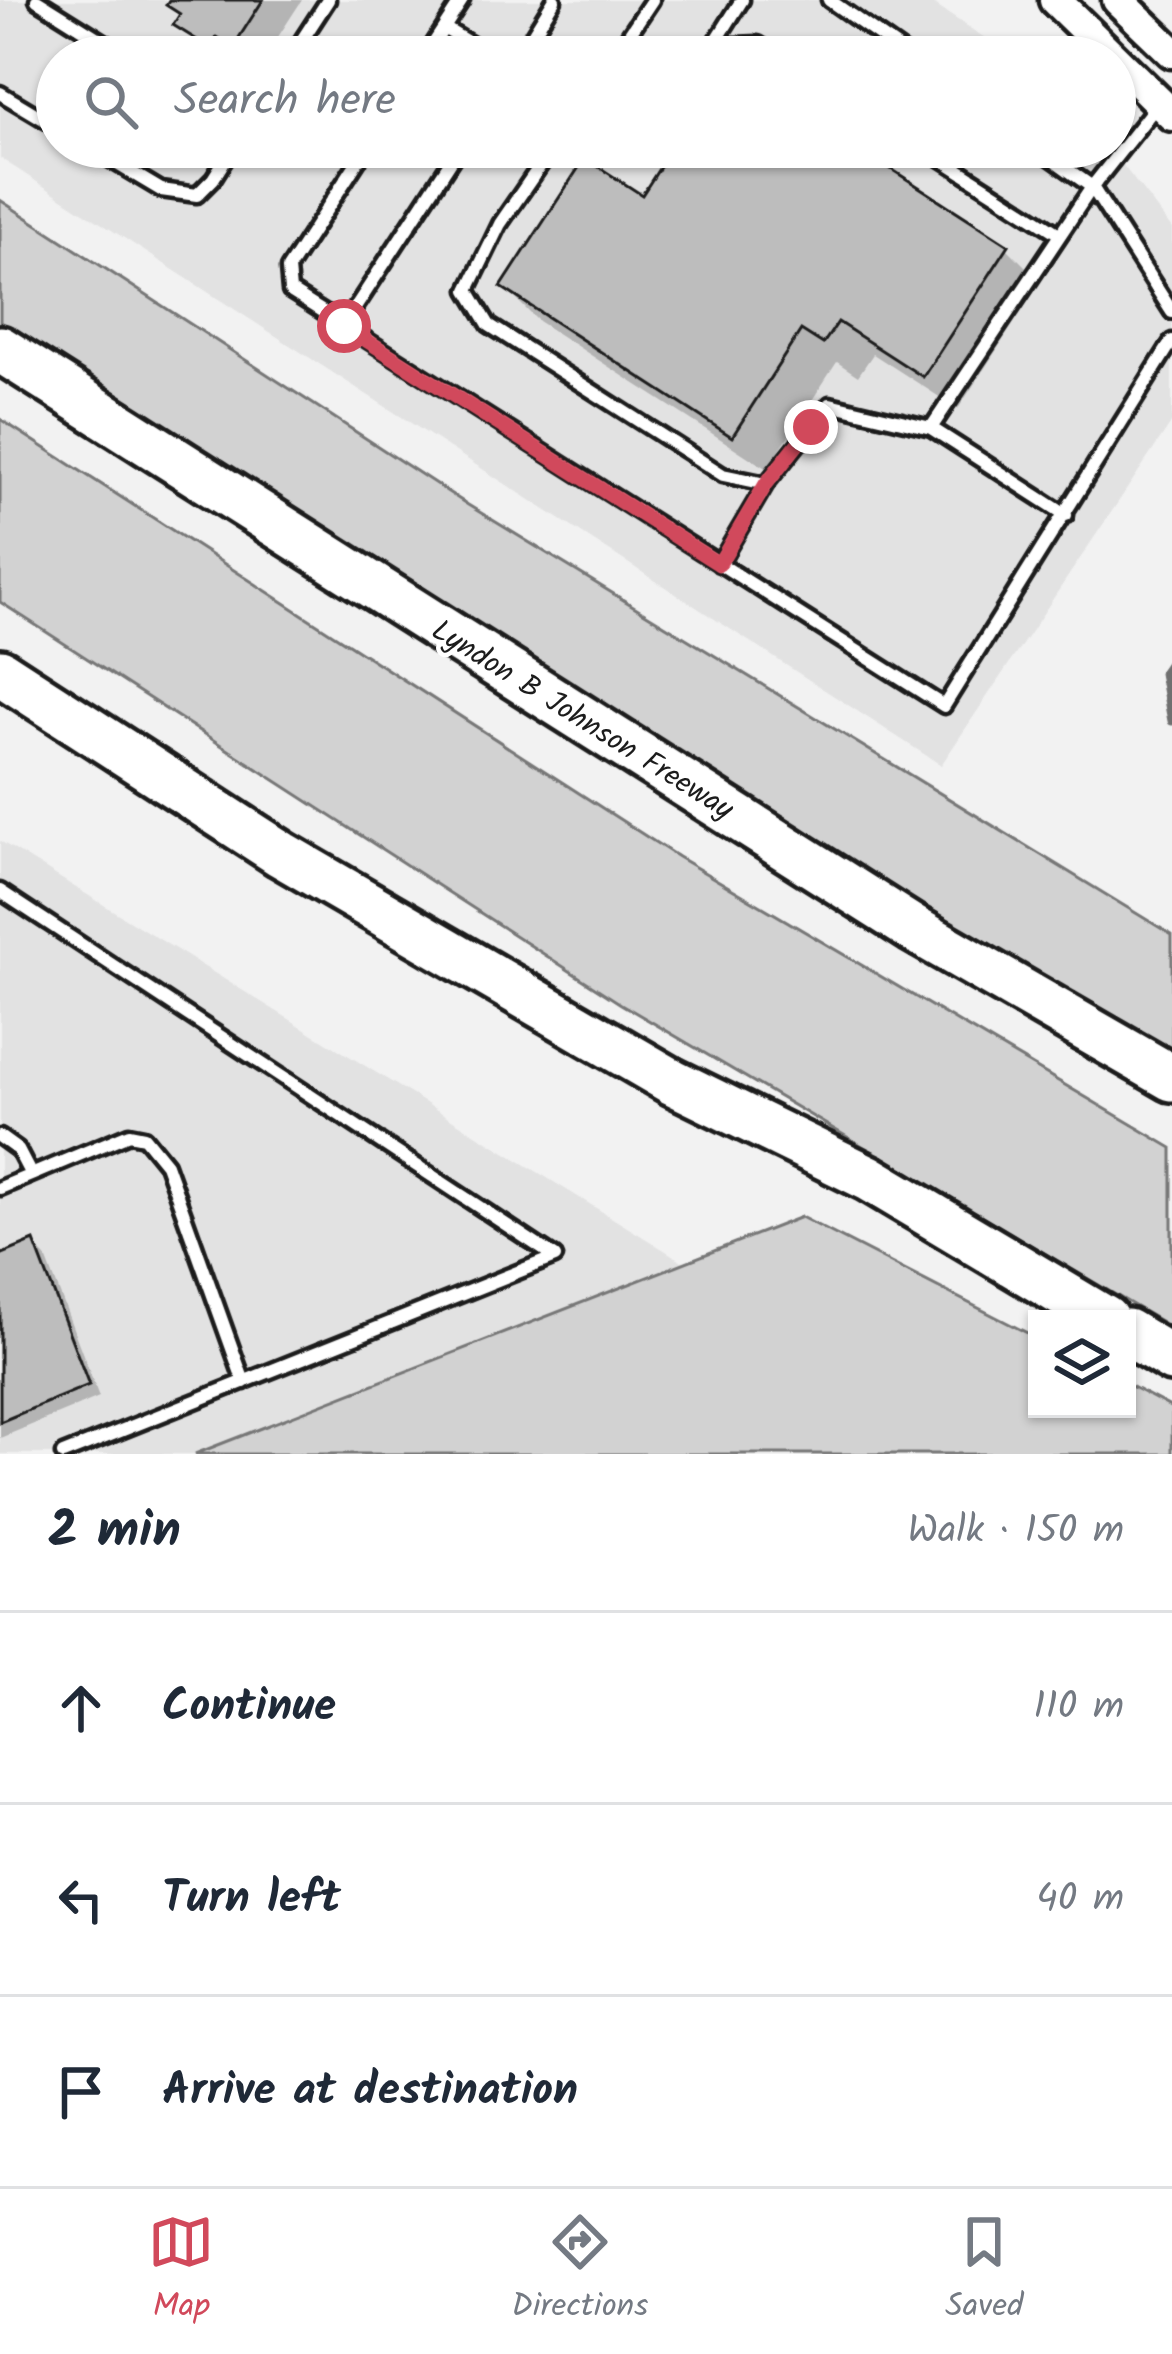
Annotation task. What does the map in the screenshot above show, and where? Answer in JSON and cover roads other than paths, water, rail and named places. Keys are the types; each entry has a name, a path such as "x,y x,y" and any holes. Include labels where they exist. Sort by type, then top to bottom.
{"highway":[{"name":"Lyndon B Johnson Freeway","path":"0,350 912,928 1172,1078"},
{"path":"0,672 281,854"},
{"path":"0,701 281,854 673,1082 869,1178 1090,1310"},
{"path":"1136,1337 1172,1359"}],"street":[{"path":"1054,0 1091,36"},
{"path":"1118,0 1172,52"},
{"path":"1136,79 1166,108"}],"lane":[{"path":"38,0 95,36"},
{"path":"305,36 328,0"},
{"path":"439,36 462,0"},
{"path":"531,36 554,0"},
{"path":"628,36 652,0"},
{"path":"719,36 742,0"},
{"path":"830,0 881,36"},
{"path":"444,28 457,36"},
{"path":"0,93 36,115"},
{"path":"1136,140 1166,108"},
{"path":"124,168 161,190 197,195 220,168"},
{"path":"353,168 288,268 290,291 944,706 1172,341"},
{"path":"344,326 446,168"},
{"path":"539,168 500,224 468,290 488,325 724,475 766,484"},
{"path":"956,168 1059,234"},
{"path":"1065,168 1092,187 1172,311"},
{"path":"931,428 1059,234 1110,168"},
{"path":"719,564 766,484 830,404 931,428 1066,515"},
{"path":"0,891 555,1257 63,1454"},
{"path":"0,1188 128,1134 144,1137 166,1163 244,1382"},
{"path":"0,1137 18,1150 31,1175"}],"waterway":[{"path":"1172,660 1163,673 1172,721"}]}
